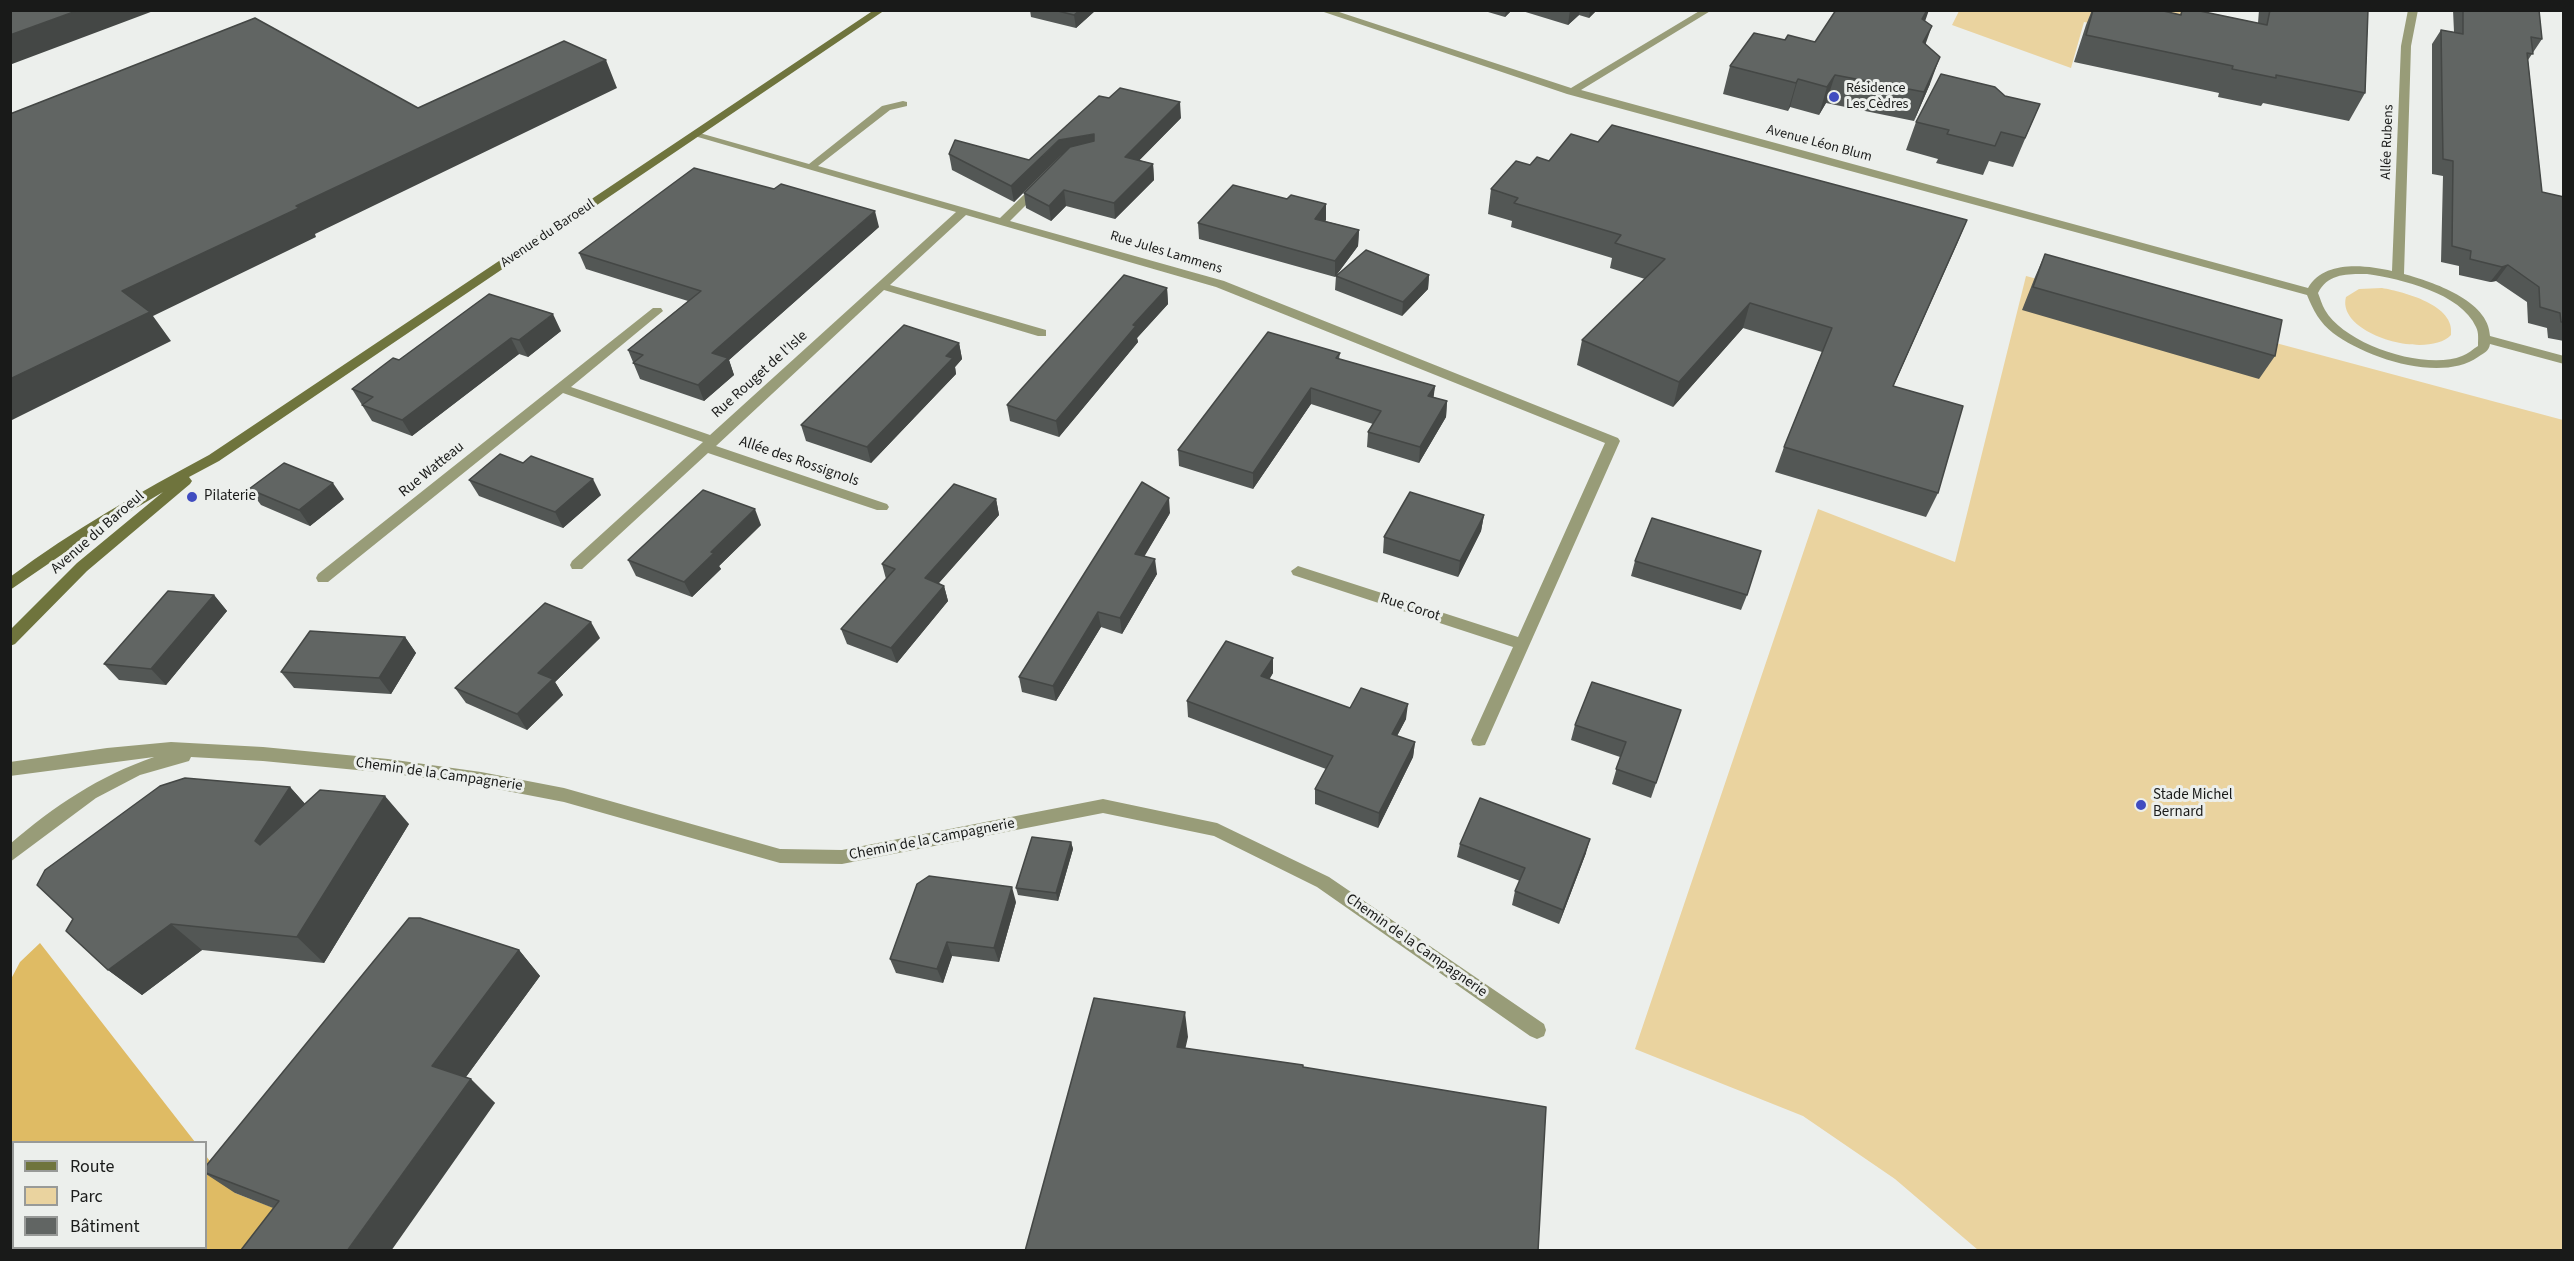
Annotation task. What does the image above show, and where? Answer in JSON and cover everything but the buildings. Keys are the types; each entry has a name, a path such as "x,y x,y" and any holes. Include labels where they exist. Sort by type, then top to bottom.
{"main road":[{"name":"Avenue du Baroeul","path":"10,585 93,526 214,458 882,10"},
{"name":"Avenue du Baroeul","path":"10,640 82,567 214,458"}],"street":[{"name":"Avenue Léon Blum","path":"1322,10 1571,92 2312,293"},
{"path":"1571,92 1708,10"},
{"name":"Allée Rubens","path":"2398,274 2406,46 2413,10"},
{"path":"811,167 886,108 903,104"},
{"name":"Rue Jules Lammens","path":"696,135 1220,284 1613,441 1522,644"},
{"path":"1003,221 1051,174"},
{"name":"Rue Rouget de l'Isle","path":"578,565 965,210"},
{"path":"2367,270 2398,274 2431,286 2460,302 2479,321 2486,339 2478,353 2458,362 2428,364 2394,357 2360,345 2333,328 2316,310 2312,293 2320,279 2339,272 2367,270"},
{"path":"882,286 1042,333"},
{"name":"Rue Watteau","path":"323,578 657,311"},
{"path":"2486,339 2564,360"},
{"path":"562,388 710,444"},
{"name":"Allée des Rossignols","path":"710,444 882,507"},
{"name":"Rue Corot","path":"1298,571 1522,644"},
{"path":"1479,740 1522,644"},
{"name":"Chemin de la Campagnerie","path":"10,769 171,749 263,754 481,779 564,795 780,856 842,857 1103,806 1217,830 1323,882 1537,1030"},
{"name":"Chemin de la Campagnerie","path":"10,855 67,807 105,783 147,765 203,751"}],"green space":[{"path":"1959,11 2182,11 2177,27 2139,33 2084,22 2071,68 1952,25"},
{"name":"Stade Michel Bernard","path":"2026,276 2563,420 2563,1250 1978,1250 1895,1179 1803,1116 1635,1049 1818,509 1955,562"},
{"path":"2382,288 2415,297 2437,308 2450,325 2451,335 2439,342 2423,345 2405,344 2368,332 2355,322 2347,310 2346,297 2359,289"}],"shaded area":[{"path":"40,943 194,1141 12,1141 12,1249 207,1249 207,1157 235,1193 310,1222 289,1250 11,1250 11,979 20,962"}],"place":[{"name":"Résidence Les Cèdres","path":"1834,97"},
{"name":"Pilaterie","path":"192,497"},
{"name":"Stade Michel Bernard","path":"2141,805"}]}
